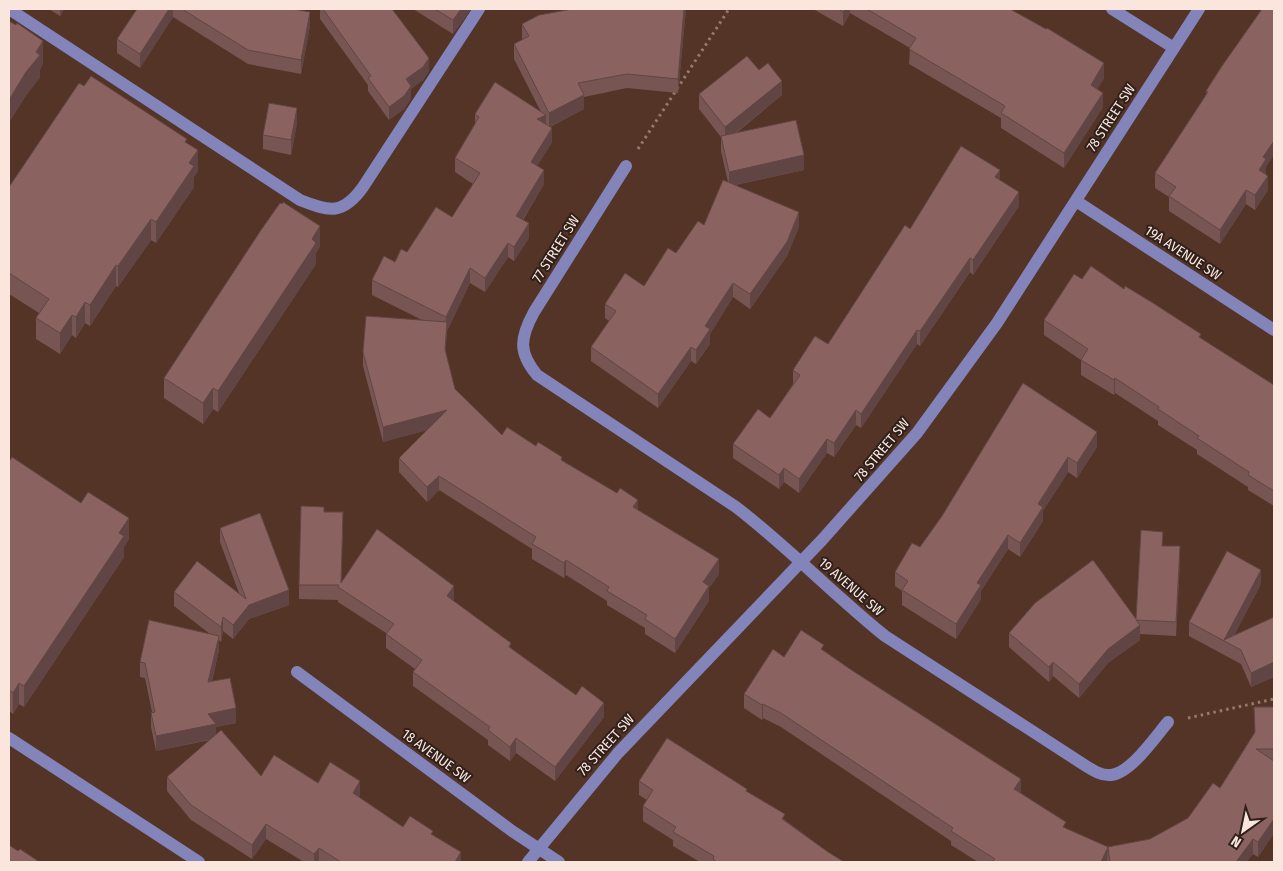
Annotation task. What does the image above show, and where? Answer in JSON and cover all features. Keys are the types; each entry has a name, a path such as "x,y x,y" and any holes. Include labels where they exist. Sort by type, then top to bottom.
{"street":[{"path":"9,9 300,200 320,208 338,209 352,203 364,187 479,9"},
{"path":"1112,9 1174,48"},
{"name":"78 STREET SW","path":"528,862 618,753 801,563 879,478 945,396 992,331 1199,9"},
{"name":"77 STREET SW","path":"524,353 524,333 534,312 626,166"},
{"name":"19A AVENUE SW","path":"1076,201 1274,330"},
{"name":"19 AVENUE SW","path":"524,353 529,365 544,380 716,492 762,527 885,636 1099,774 1110,776 1118,774 1130,766 1168,722"},
{"name":"18 AVENUE SW","path":"297,672 538,849 559,862"},
{"path":"9,738 199,862"}],"path":[{"path":"626,166 729,9"},
{"path":"1168,722 1274,699"}],"building":[{"path":"137,9 169,9 140,54 117,39"},
{"path":"182,9 293,9 310,12 301,60 248,50"},
{"path":"323,9 392,9 429,58 423,67 406,79 411,86 404,96 389,107 368,78 371,76"},
{"path":"435,9 461,9 453,20"},
{"path":"572,9 684,9 678,79 627,74 578,83 584,95 549,113 514,44 529,36 522,24 539,15"},
{"path":"867,9 1010,9 1047,28 1104,63 1091,85 1103,93 1064,153 1001,113 1005,106 909,49 916,38"},
{"path":"1262,9 1274,9 1274,141 1263,157 1266,159 1259,170 1268,176 1255,195 1246,190 1220,230 1169,196 1176,187 1155,173 1208,92 1206,91 1222,66"},
{"path":"9,21 16,25 17,23 43,41 36,52 40,55 26,72 9,100"},
{"path":"747,56 759,70 768,63 782,81 725,127 699,94"},
{"path":"91,76 187,139 185,142 198,150 189,163 194,166 156,222 151,219 118,266 116,265 90,305 85,302 76,317 72,315 60,333 36,318 49,299 9,273 9,187 79,83 84,86"},
{"path":"495,82 546,115 537,119 552,128 531,162 544,170 516,216 529,223 514,247 508,243 485,278 470,268 446,317 372,280 384,256 395,262 401,249 407,252 436,207 452,217 480,173 455,158 479,117 475,114"},
{"path":"269,103 297,108 291,140 263,135"},
{"path":"796,120 804,155 729,172 721,136"},
{"path":"961,146 1000,170 995,177 1019,192 973,260 970,258 920,331 917,330 861,414 856,410 834,443 827,439 799,479 784,468 779,475 733,444 758,409 770,418 800,375 793,370 815,336 828,344 905,225 910,229"},
{"path":"723,180 799,212 787,242 750,294 733,283 705,326 710,329 696,350 691,347 658,394 591,347 616,311 605,304 625,273 644,286 668,248 676,253 698,221 704,225"},
{"path":"283,202 320,226 312,239 316,243 218,391 213,388 203,403 164,378 261,230 280,203 282,204"},
{"path":"1091,266 1124,289 1125,286 1201,334 1199,337 1274,385 1274,491 1248,475 1249,472 1197,438 1199,436 1158,409 1159,407 1115,378 1114,380 1081,360 1088,349 1044,320 1074,274 1082,279"},
{"path":"366,316 447,322 445,349 455,389 502,435 507,427 536,446 538,442 562,457 561,460 617,493 620,488 638,500 633,507 719,559 703,582 709,586 675,639 645,619 647,615 607,591 609,587 566,560 564,563 532,544 536,537 439,476 427,487 399,458 447,410 383,427 363,352"},
{"path":"1023,383 1097,432 1077,463 1068,457 1038,504 1043,507 1020,543 1008,535 977,583 981,585 956,624 902,590 908,581 895,572 912,543 920,547 942,516"},
{"path":"12,457 81,503 88,492 129,518 119,533 124,536 24,686 19,683 13,693 9,690 9,462"},
{"path":"301,506 324,507 324,512 343,512 341,583 377,529 454,586 447,596 511,643 509,647 576,695 582,686 604,703 555,767 516,738 510,747 488,730 490,727 413,672 422,660 386,634 394,624 338,587 339,585 299,585"},
{"path":"260,513 289,590 249,605 233,625 223,617 221,627 174,592 197,561 246,599 220,528"},
{"path":"1141,530 1163,532 1162,546 1180,546 1176,622 1136,620 1140,625 1108,649 1079,684 1053,662 1049,667 1009,633 1035,603 1093,560 1136,619"},
{"path":"1227,551 1261,570 1224,640 1274,617 1274,662 1251,673 1241,650 1189,622"},
{"path":"149,620 219,636 208,682 230,678 236,708 208,714 216,724 156,736 151,713 155,712 145,663 140,662"},
{"path":"801,630 824,645 821,649 853,671 1021,779 1014,789 1066,822 1063,827 1108,847 1101,862 992,862 995,859 951,831 953,828 781,713 762,705 744,694 773,649 784,657"},
{"path":"1254,707 1274,707 1274,749 1256,749 1274,761 1274,819 1258,842 1253,839 1236,862 1110,862 1108,847 1150,839 1188,818 1213,783 1220,788 1255,732"},
{"path":"221,730 261,776 274,755 318,783 330,762 360,781 353,793 403,827 410,816 433,831 431,834 461,852 455,862 341,862 319,848 314,854 266,824 252,845 191,805 167,777"},
{"path":"667,738 747,789 746,791 785,814 782,819 844,862 717,862 713,859 714,856 673,832 676,827 643,806 653,790 639,781"},
{"path":"9,845 18,851 20,849 38,861 9,862"}]}
